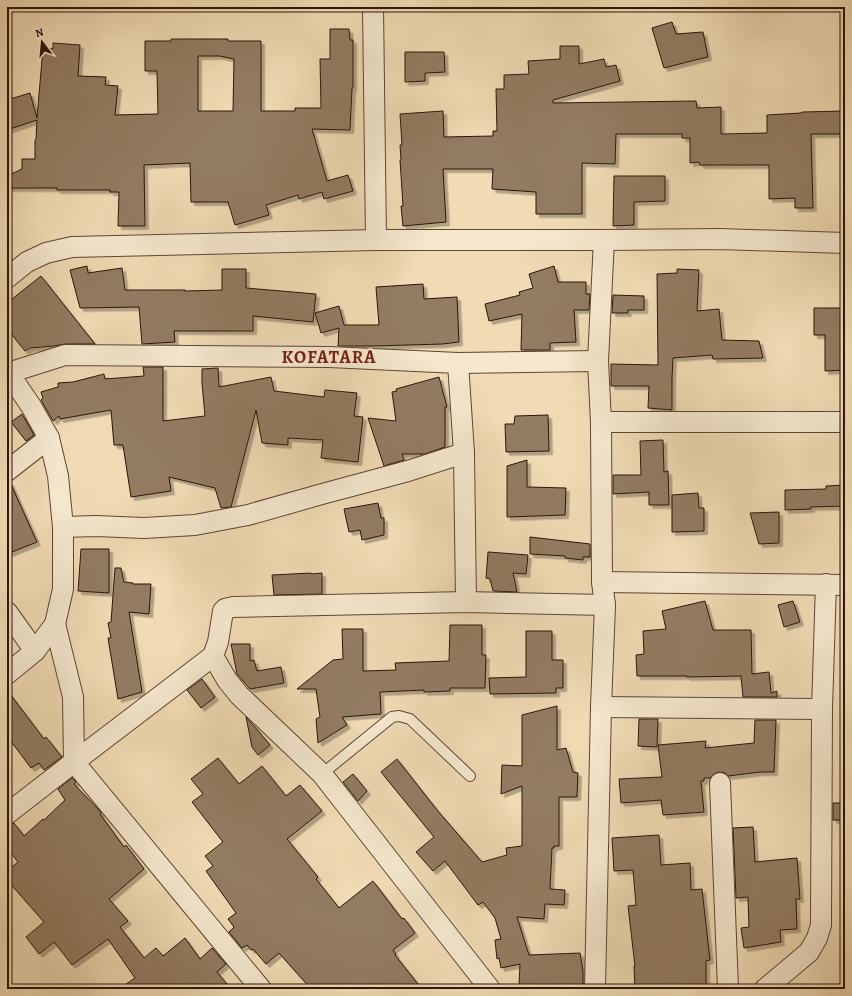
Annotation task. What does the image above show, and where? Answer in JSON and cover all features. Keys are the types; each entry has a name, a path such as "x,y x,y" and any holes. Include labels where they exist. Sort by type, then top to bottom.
{"street":[{"path":"373,7 376,240"},
{"path":"7,278 27,262 46,253 72,247 376,240 720,239 845,243"},
{"path":"595,989 601,707 605,605 602,582 601,422 598,361 604,240"},
{"path":"7,674 35,651 55,624 63,589 63,527 58,476 48,438 31,406 8,372 65,355 329,358 458,363 598,361"},
{"path":"458,363 464,453 466,602"},
{"path":"601,422 845,422"},
{"path":"7,471 48,438"},
{"path":"63,527 96,526 144,528 195,525 248,515 408,472 464,453"},
{"path":"602,582 836,584 822,709 821,925 817,938 809,952 765,989"},
{"path":"7,814 213,656 218,642 223,611 225,609 466,602 605,605"},
{"path":"7,612 35,651"},
{"path":"55,624 72,698 74,762 260,989"},
{"path":"213,656 227,680 239,695 322,774 490,989"},
{"path":"601,707 822,709"},
{"path":"720,783 728,989"}],"lane":[{"path":"322,774 392,717 399,716 410,719 470,776"}],"building":[{"path":"672,22 676,34 703,32 708,57 664,68 652,28"},
{"path":"330,29 349,29 350,40 353,40 353,88 350,130 312,129 327,181 348,175 353,191 324,199 322,192 299,199 298,195 266,205 269,215 235,225 228,202 191,202 190,163 144,165 145,226 118,226 119,192 110,192 110,190 57,190 57,188 7,188 7,176 22,169 22,159 35,159 37,120 7,130 7,100 30,93 37,118 43,48 53,49 53,43 80,45 78,76 106,77 105,85 118,86 115,115 158,114 157,71 145,71 145,41 171,41 171,39 228,39 228,41 261,41 261,111 295,111 295,108 321,108 320,59 330,59","holes":["198,56 220,56 234,59 233,111 198,111"]},
{"path":"560,46 579,46 579,64 604,59 606,67 616,65 620,81 553,100 553,103 696,101 697,108 721,107 721,134 767,133 767,115 802,112 845,111 845,134 811,134 813,208 795,208 795,198 769,199 769,165 700,165 699,162 690,163 690,138 682,138 682,134 616,134 615,164 582,163 582,214 536,214 536,192 492,189 493,169 443,169 446,222 403,226 401,206 403,206 400,160 400,145 402,145 400,114 443,111 444,137 493,136 493,131 497,131 496,89 504,89 504,75 529,74 528,61 560,59"},
{"path":"405,52 444,52 445,72 425,73 425,81 405,82"},
{"path":"614,176 665,176 665,201 634,202 634,225 613,226"},
{"path":"87,266 88,273 122,268 125,290 222,290 222,269 246,269 246,288 316,294 313,322 253,316 253,331 174,331 175,342 142,344 139,307 80,308 70,270"},
{"path":"554,266 558,282 586,282 586,294 590,294 589,310 574,310 576,342 550,343 550,350 521,350 522,314 489,321 485,304 520,295 519,292 533,288 529,274"},
{"path":"677,269 699,270 697,311 719,309 722,340 759,341 763,358 713,359 712,355 673,358 672,410 648,408 649,386 611,386 611,364 658,365 657,274 677,273"},
{"path":"41,276 95,344 65,344 30,348 25,351 16,340 7,327 7,303"},
{"path":"423,284 424,299 457,297 459,342 443,344 338,346 339,328 321,333 315,313 339,306 344,325 379,325 376,287"},
{"path":"613,295 644,296 644,310 628,310 628,313 612,313"},
{"path":"814,308 845,308 845,370 825,371 825,335 814,335"},
{"path":"143,367 163,367 163,421 205,416 202,369 218,368 219,387 271,377 274,391 324,397 325,390 357,393 354,416 363,417 358,462 321,458 323,440 288,438 288,445 262,443 256,410 231,507 221,508 215,488 169,477 171,491 131,497 123,445 114,445 111,410 60,419 59,416 53,421 41,400 43,398 41,392 58,387 58,383 73,382 104,374 105,379 144,376"},
{"path":"439,377 447,407 445,407 445,447 425,454 402,454 404,460 384,466 368,418 396,421 392,392 397,391 396,389"},
{"path":"22,414 34,435 26,441 11,422"},
{"path":"548,415 549,451 506,452 505,424 514,424 515,416"},
{"path":"663,440 664,472 668,471 669,505 649,505 649,492 613,494 613,475 641,475 640,441"},
{"path":"527,460 527,487 566,488 565,515 507,517 507,466"},
{"path":"7,482 10,482 37,542 7,554"},
{"path":"845,485 845,506 811,507 811,509 785,510 785,490 826,489 826,486"},
{"path":"698,493 699,508 704,508 704,531 672,532 672,495"},
{"path":"378,503 381,518 384,518 384,535 362,540 360,530 349,532 344,509"},
{"path":"779,512 779,543 759,544 750,513"},
{"path":"530,537 590,544 590,557 583,557 583,560 565,558 565,556 530,554"},
{"path":"81,549 109,549 109,593 78,591"},
{"path":"488,552 528,555 526,574 513,573 517,592 493,591 490,579 486,578"},
{"path":"115,568 121,568 124,582 133,584 151,584 149,614 129,612 142,692 118,699 108,638 111,638 108,623 111,622"},
{"path":"322,573 322,594 274,595 272,575"},
{"path":"705,601 713,630 751,630 752,674 769,672 771,693 777,691 777,697 743,697 741,676 637,676 636,655 644,654 643,631 666,629 662,611"},
{"path":"793,601 800,622 784,627 778,605"},
{"path":"450,625 482,625 482,655 486,655 485,688 450,688 450,691 424,692 424,690 380,692 381,714 342,717 347,725 318,743 316,719 320,717 316,689 297,689 333,660 343,659 342,629 363,629 363,671 396,670 395,663 449,661"},
{"path":"526,631 552,631 552,660 563,660 563,688 556,688 556,693 490,694 489,678 526,677"},
{"path":"231,644 250,644 250,661 254,660 257,671 281,667 284,683 250,689 237,674"},
{"path":"202,679 215,697 201,708 187,690"},
{"path":"7,690 44,739 46,737 62,757 44,770 39,763 31,768 7,736"},
{"path":"557,706 557,750 566,748 573,772 578,773 577,797 559,797 559,846 554,846 554,848 552,848 550,889 565,890 564,905 545,904 544,919 517,917 529,955 580,953 583,971 583,989 561,989 561,985 519,985 520,964 501,968 499,958 497,959 495,940 501,939 495,918 483,902 478,905 445,861 433,871 416,852 434,837 381,772 397,759 437,810 482,862 507,855 506,848 522,846 522,786 501,794 502,765 522,766 522,715"},
{"path":"246,717 270,745 258,755 252,747"},
{"path":"639,719 658,719 657,747 638,746"},
{"path":"755,720 776,720 774,772 760,772 728,776 725,773 719,772 710,778 704,778 704,781 701,781 704,812 663,815 661,800 621,803 619,779 662,777 658,745 706,741 705,748 754,743"},
{"path":"218,758 239,784 262,766 286,796 300,785 322,811 287,839 318,877 316,879 339,908 373,881 402,919 404,918 415,933 393,950 396,954 395,955 422,989 311,989 279,953 266,964 253,949 251,950 247,945 242,948 229,932 234,927 228,919 236,913 206,871 213,866 205,856 223,842 192,802 203,794 191,779"},
{"path":"353,774 367,791 358,801 343,782"},
{"path":"72,778 76,782 74,784 99,810 101,813 100,814 124,847 126,845 144,869 109,899 128,921 120,927 144,958 156,948 163,956 185,938 200,959 212,948 226,964 217,972 231,989 119,989 135,978 108,939 72,965 54,942 39,954 26,937 44,922 7,880 7,871 18,862 7,848 7,825 14,823 24,836 65,800 58,789"},
{"path":"833,803 845,803 845,820 833,820"},
{"path":"753,827 755,862 797,858 800,899 796,899 797,929 780,930 781,942 744,948 741,928 749,927 748,897 736,898 733,828"},
{"path":"659,835 661,865 690,863 691,890 702,889 710,960 706,961 706,989 635,989 635,966 628,906 636,905 633,870 614,871 612,838"}],"district":[{"name":"KOFATARA","path":"329,357"}]}
